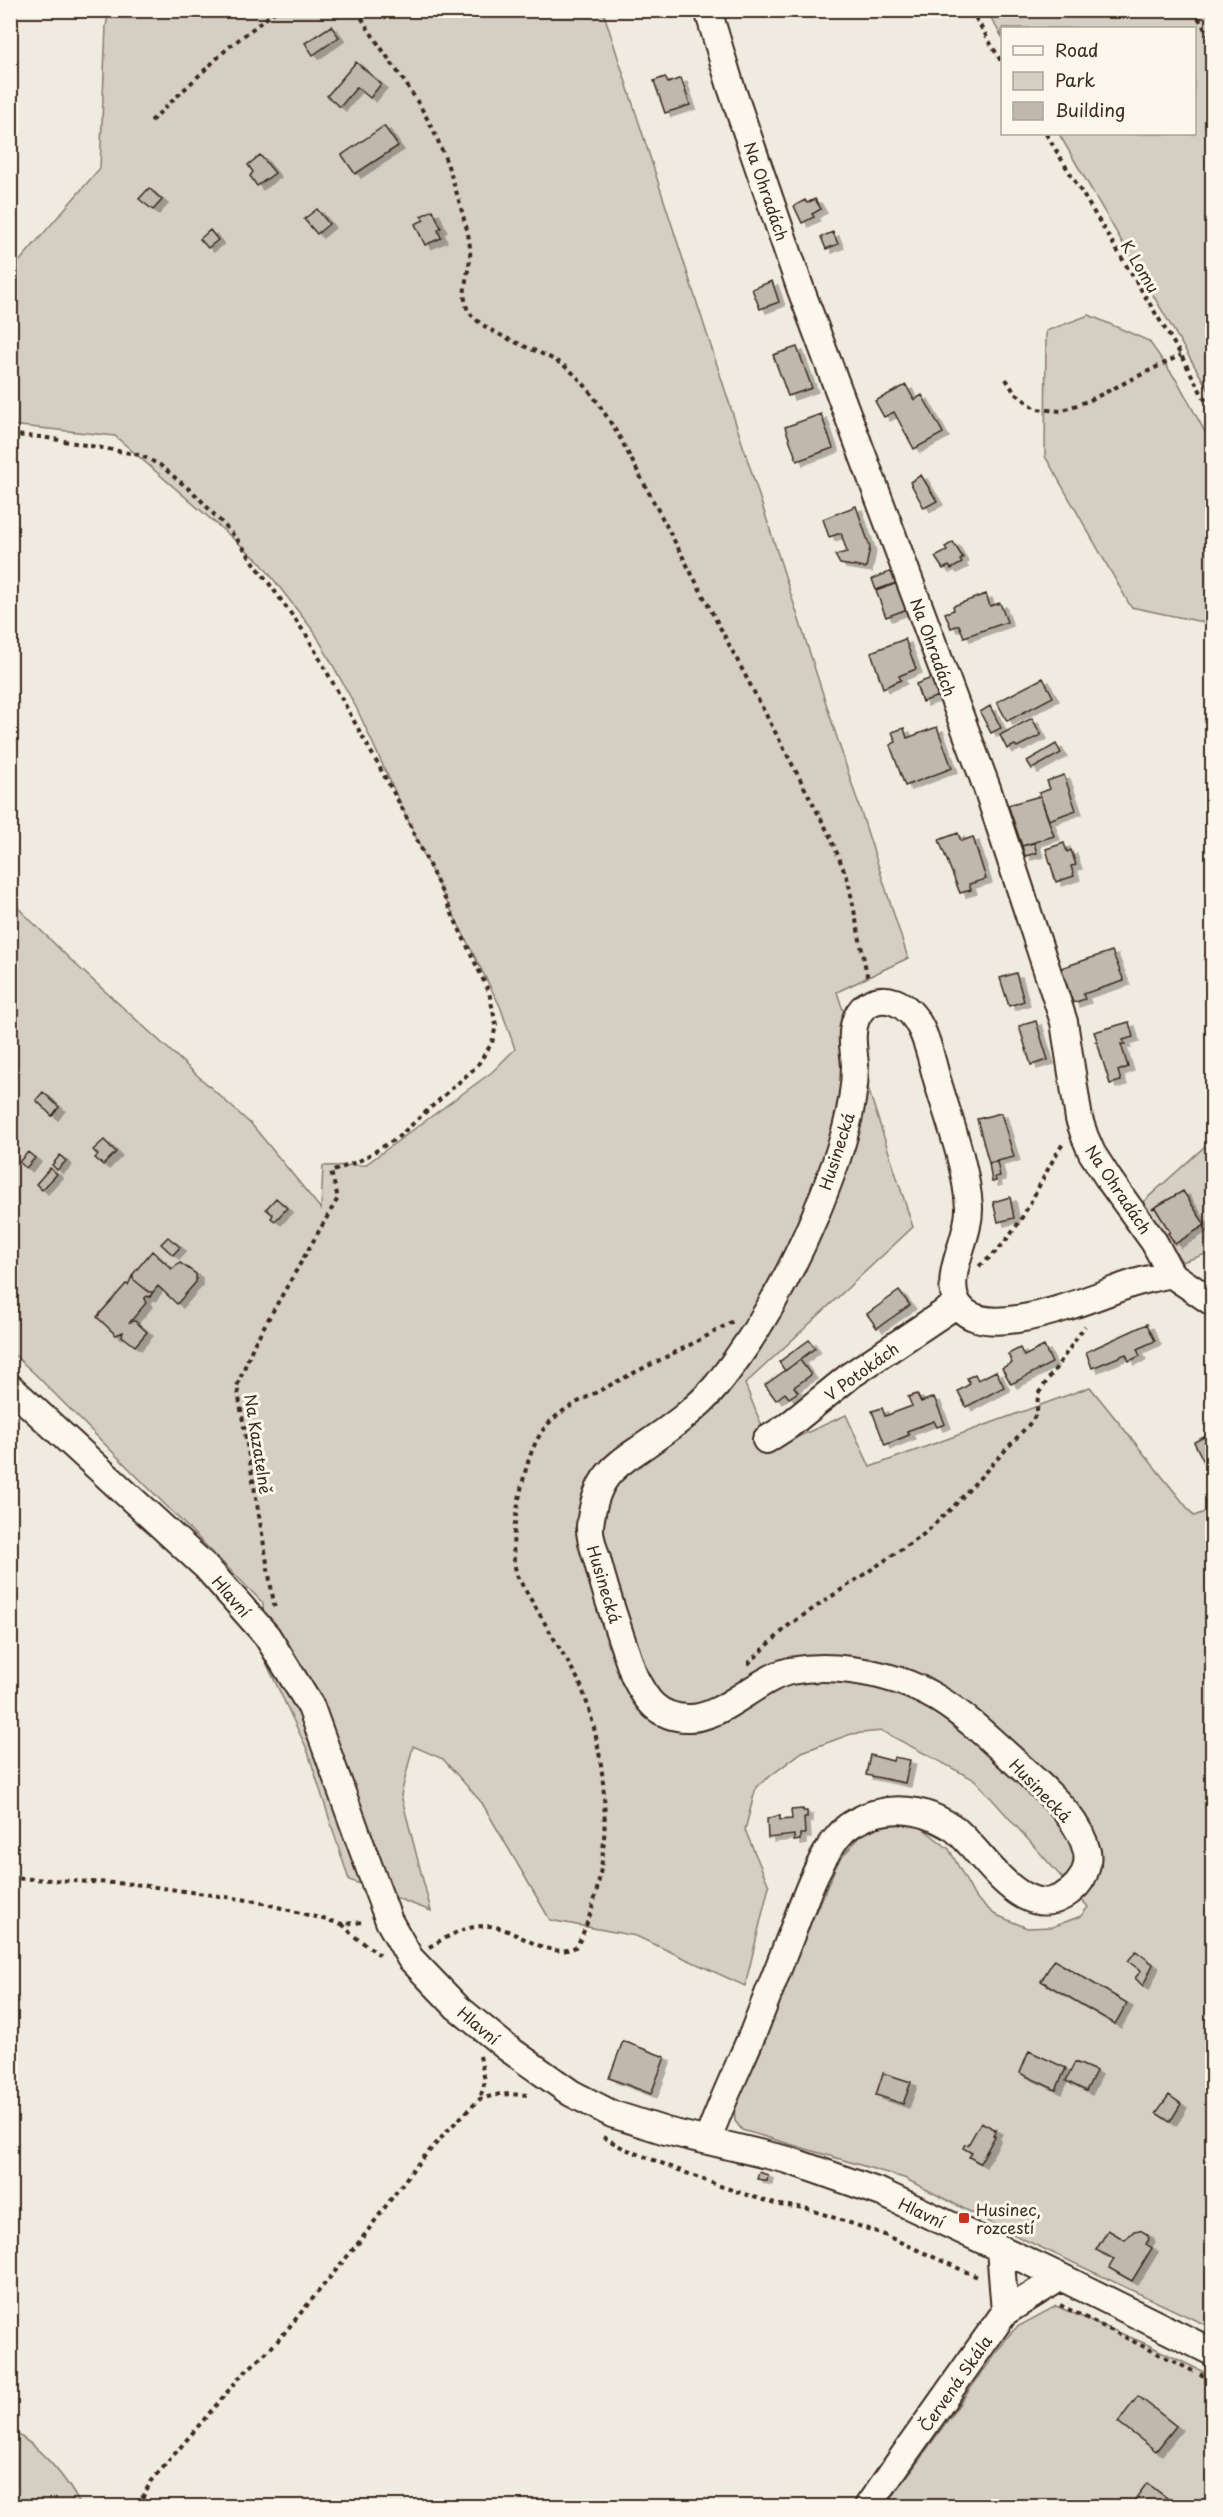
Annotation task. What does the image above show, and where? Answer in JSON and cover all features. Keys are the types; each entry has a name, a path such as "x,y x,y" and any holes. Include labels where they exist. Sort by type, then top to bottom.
{"street":[{"name":"Na Ohradách","path":"708,10 731,87 801,290 987,788 1064,1022 1079,1119 1092,1153 1154,1242 1171,1274"},
{"path":"872,1001 885,999 897,1003 912,1015 925,1037 965,1179 969,1210 966,1233 954,1276 954,1291 957,1304 969,1316 984,1321 1002,1322 1027,1317 1100,1296 1132,1283 1171,1274 1212,1302"},
{"name":"Husinecká","path":"708,2139 806,1897 822,1861 846,1828 876,1813 907,1810 934,1817 956,1830 1004,1883 1019,1894 1033,1899 1050,1900 1065,1894 1078,1884 1086,1871 1088,1854 1077,1829 1048,1792 965,1716 911,1684 874,1673 826,1667 789,1671 759,1684 705,1715 689,1718 661,1712 644,1698 634,1676 590,1532 596,1496 606,1477 619,1464 686,1416 715,1388 776,1295 814,1217 843,1140 853,1090 855,1069 852,1040 856,1020 863,1008 872,1001"},
{"name":"V Potokách","path":"766,1440 788,1426 850,1376 957,1304"},
{"name":"Hlavní","path":"10,1387 206,1567 267,1636 311,1707 389,1921 410,1958 457,2007 506,2047 571,2092 612,2114 666,2131 708,2139 788,2160 882,2193 1212,2352"},
{"path":"1000,2249 1005,2312 1060,2277"},
{"name":"Červená Skála","path":"868,2506 1005,2312"}],"path":[{"path":"151,121 229,47 277,10"},
{"path":"357,10 374,40 418,104 441,146 469,236 470,258 465,298 468,309 473,316 495,331 566,367 583,383 620,436 830,836 848,880 872,1001"},
{"path":"971,10 1001,61"},
{"path":"1194,10 1212,42"},
{"name":"K Lomu","path":"1047,135 1181,355 1212,413"},
{"path":"1006,379 1014,392 1036,409 1061,411 1090,400 1181,355"},
{"name":"Na Kazatelně","path":"10,435 42,437 140,455 160,465 196,495 237,539 307,636 402,808 489,992 496,1025 492,1043 477,1066 397,1138 361,1160 331,1172 339,1198 254,1344 237,1386 276,1616 267,1636"},
{"path":"954,1276 977,1267 992,1256 1018,1226 1049,1164 1079,1119"},
{"path":"727,1704 748,1663 789,1624 924,1534 954,1506 1033,1420 1037,1411 1038,1394 1092,1315 1100,1296"},
{"path":"410,1958 468,1927 490,1926 504,1929 537,1944 563,1952 577,1946 586,1929 603,1860 603,1789 586,1698 579,1681 517,1576 512,1537 521,1488 538,1438 549,1423 570,1407 683,1349 739,1317"},
{"path":"10,1878 145,1886 255,1901 342,1923 389,1921"},
{"path":"138,2506 150,2482 240,2377 276,2343 360,2241 414,2168 480,2098 485,2081 480,2056"},
{"path":"480,2098 500,2094 531,2095"},
{"path":"1057,2304 1212,2380"}],"green space":[{"path":"109,11 603,11 908,958 837,992 913,1227 745,1384 771,1449 846,1415 870,1467 1090,1387 1194,1516 1212,1509 1212,2328 1021,2238 904,2178 742,2130 735,2121 734,2106 782,1988 838,1862 859,1837 878,1827 900,1823 917,1824 949,1849 975,1897 994,1914 1027,1928 1052,1927 1081,1916 1088,1907 975,1780 882,1731 851,1734 802,1752 756,1787 745,1830 769,1886 745,1986 636,1936 550,1920 482,1803 443,1759 413,1746 401,1795 431,1911 349,1880 307,1749 263,1656 263,1603 11,1352 10,900 74,963 253,1126 321,1209 323,1166 365,1165 492,1072 515,1049 500,1006 435,879 357,709 315,633 260,562 115,436 11,425 11,271 100,168 106,26"},
{"path":"987,11 1205,11 1212,24 1212,396 1060,135 1196,135 1196,27 1001,27 1001,35"},
{"path":"1089,315 1149,341 1179,384 1212,445 1212,619 1207,623 1131,607 1045,456 1046,331"},
{"path":"1212,1140 1212,1252 1182,1262 1143,1202"},
{"path":"1056,2306 1144,2343 1212,2376 1212,2506 886,2506 1009,2335 1017,2327"},
{"path":"10,2430 42,2453 68,2484 81,2506 11,2506"}],"building":[{"path":"331,26 339,37 313,55 305,43"},
{"path":"356,62 381,84 370,98 357,87 340,107 327,96"},
{"path":"665,77 668,83 681,78 690,105 665,113 654,81"},
{"path":"384,126 398,146 355,174 342,155"},
{"path":"260,155 275,173 257,186 250,176 253,172 248,165"},
{"path":"149,188 162,200 153,210 139,199"},
{"path":"815,199 821,209 812,214 814,217 802,223 794,206 805,200 807,203"},
{"path":"317,209 329,224 317,234 304,219"},
{"path":"433,210 441,228 438,230 441,238 425,245 415,224 424,220 421,216"},
{"path":"210,230 218,240 208,248 200,239"},
{"path":"833,232 838,244 826,249 821,237"},
{"path":"772,281 779,302 760,309 752,289"},
{"path":"797,347 812,388 788,396 773,355"},
{"path":"906,385 914,400 922,395 943,433 914,449 894,412 884,417 875,401"},
{"path":"821,414 833,448 797,461 785,427"},
{"path":"921,475 937,501 924,508 910,482"},
{"path":"856,506 870,547 866,568 840,564 835,555 847,552 841,533 829,537 823,519"},
{"path":"953,542 963,558 960,560 962,563 951,569 949,566 943,569 935,557 947,551 945,547"},
{"path":"892,571 896,583 876,590 872,579"},
{"path":"900,582 910,608 886,617 876,591"},
{"path":"986,594 990,606 1000,603 1007,622 964,637 959,625 951,628 945,613 954,610 953,606"},
{"path":"905,639 916,669 899,676 901,680 883,688 871,652"},
{"path":"934,677 941,695 922,702 916,684"},
{"path":"1043,678 1053,697 1007,721 997,702"},
{"path":"990,706 1001,728 991,733 980,712"},
{"path":"1032,718 1041,735 1017,747 1015,745 1007,749 1000,735"},
{"path":"937,727 952,768 905,786 890,745 896,742 892,732 904,728 907,738"},
{"path":"1056,744 1061,753 1032,769 1027,761"},
{"path":"1064,775 1076,810 1049,820 1039,793 1050,789 1047,781"},
{"path":"1040,796 1054,836 1022,846 1008,805"},
{"path":"958,833 961,841 973,837 986,879 969,884 971,890 960,893 939,840"},
{"path":"1034,843 1037,853 1025,856 1022,846"},
{"path":"1064,843 1067,852 1071,850 1076,865 1071,866 1074,876 1056,882 1046,849"},
{"path":"1112,951 1124,981 1083,994 1085,999 1073,1003 1061,968"},
{"path":"1016,973 1024,1001 1009,1006 1000,978"},
{"path":"1036,1021 1048,1060 1031,1065 1019,1026"},
{"path":"1129,1022 1133,1037 1123,1040 1125,1044 1121,1044 1128,1067 1118,1071 1121,1081 1110,1084 1097,1042 1095,1042 1097,1040 1094,1032"},
{"path":"43,1092 59,1107 52,1116 36,1100"},
{"path":"1001,1113 1014,1157 989,1163 977,1119"},
{"path":"104,1140 116,1152 103,1165 95,1158 98,1155 93,1150"},
{"path":"28,1152 35,1158 26,1168 19,1162"},
{"path":"60,1155 66,1161 57,1170 52,1165"},
{"path":"997,1162 1000,1176 995,1177 996,1181 992,1182 989,1163"},
{"path":"50,1168 57,1174 42,1190 36,1184"},
{"path":"1183,1191 1205,1225 1175,1244 1155,1208 1152,1209"},
{"path":"1010,1197 1014,1218 998,1222 993,1202"},
{"path":"276,1198 287,1208 275,1221 271,1218 273,1215 266,1209"},
{"path":"168,1237 180,1247 173,1255 161,1244"},
{"path":"152,1251 172,1269 180,1263 196,1274 196,1282 177,1304 158,1286 153,1292 149,1292 133,1279 133,1274"},
{"path":"133,1274 133,1279 149,1292 153,1292 150,1297 147,1296 144,1299 146,1303 130,1322 135,1321 147,1332 135,1346 122,1336 123,1332 116,1335 97,1317 126,1284 128,1285"},
{"path":"899,1291 910,1305 877,1328 867,1314"},
{"path":"1147,1324 1155,1341 1137,1349 1140,1356 1129,1361 1126,1354 1092,1368 1086,1352"},
{"path":"809,1340 815,1348 785,1371 779,1362"},
{"path":"1044,1346 1052,1363 1011,1384 1002,1368 1012,1363 1008,1354 1020,1348 1024,1356"},
{"path":"800,1360 811,1375 794,1387 798,1392 789,1398 785,1393 776,1400 765,1385"},
{"path":"996,1371 1004,1387 966,1407 958,1391 970,1384 967,1378 975,1374 978,1380"},
{"path":"917,1394 921,1402 934,1397 945,1424 937,1427 934,1421 907,1431 909,1435 885,1445 872,1411 882,1408 885,1416 912,1406 908,1397"},
{"path":"1212,1433 1212,1457 1204,1462 1194,1442"},
{"path":"870,1755 893,1761 894,1757 910,1760 905,1783 866,1775"},
{"path":"791,1810 807,1811 807,1818 804,1818 805,1834 800,1834 800,1840 794,1841 794,1835 768,1838 767,1819 780,1815 780,1820 792,1819"},
{"path":"1136,1951 1153,1964 1143,1986 1135,1978 1141,1971 1128,1961"},
{"path":"1054,1960 1127,2003 1115,2024 1041,1981"},
{"path":"623,2041 665,2057 651,2094 609,2078"},
{"path":"1029,2051 1066,2068 1056,2090 1020,2073"},
{"path":"1075,2062 1096,2071 1086,2091 1066,2081"},
{"path":"883,2073 911,2082 903,2104 876,2095"},
{"path":"1169,2095 1181,2104 1170,2122 1156,2113"},
{"path":"981,2122 996,2130 980,2163 969,2157 972,2153 963,2148 965,2144 968,2145"},
{"path":"759,2172 768,2175 767,2181 757,2179"},
{"path":"1108,2230 1125,2240 1134,2231 1140,2230 1147,2234 1149,2239 1146,2244 1152,2248 1132,2281 1109,2268 1114,2259 1096,2250"},
{"path":"1138,2396 1176,2426 1156,2451 1118,2422"},
{"path":"1147,2483 1168,2499 1163,2506 1130,2506"}],"place":[{"name":"Husinec, rozcestí","path":"964,2218"}]}
